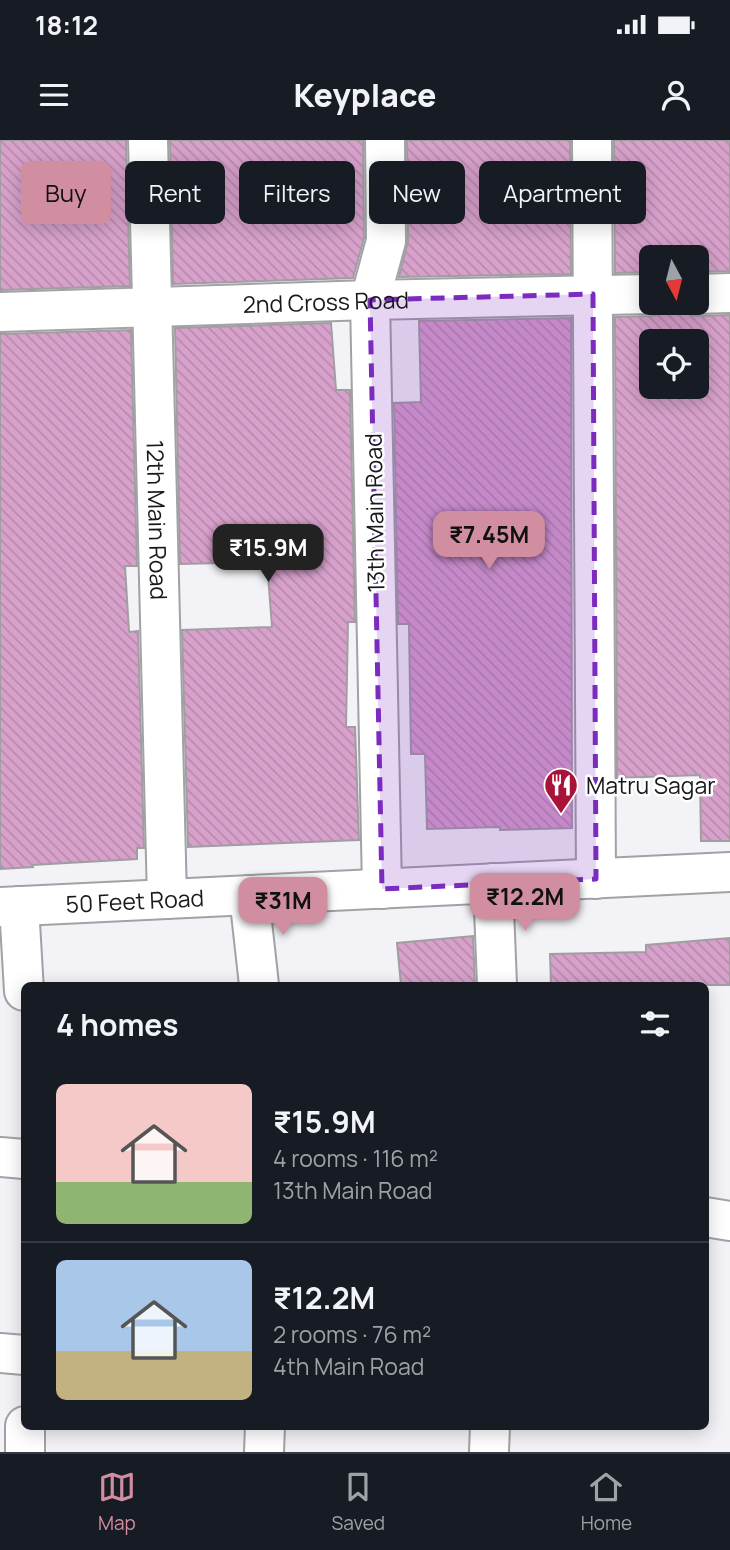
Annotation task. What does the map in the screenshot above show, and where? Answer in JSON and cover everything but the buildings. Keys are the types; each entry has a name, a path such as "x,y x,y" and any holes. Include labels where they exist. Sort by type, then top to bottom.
{"street":[{"name":"12th Main Road","path":"148,140 167,899"},
{"name":"13th Main Road","path":"382,889 370,300 386,241 385,140"},
{"path":"592,140 596,879"},
{"path":"709,294 730,293"},
{"name":"2nd Cross Road","path":"0,312 639,294"},
{"name":"50 Feet Road","path":"9,906 730,872"},
{"path":"493,883 497,982"},
{"path":"249,895 259,982"},
{"path":"9,906 22,982"},
{"path":"0,1157 21,1159"},
{"path":"709,1218 730,1221"},
{"path":"0,1353 21,1355"},
{"path":"25,1430 25,1452"},
{"path":"264,1452 265,1430"},
{"path":"489,1452 491,1430"}],"highlighted area":[{"path":"593,294 596,879 382,889 370,300"}],"place":[{"name":"Matru Sagar","path":"561,815"}]}
